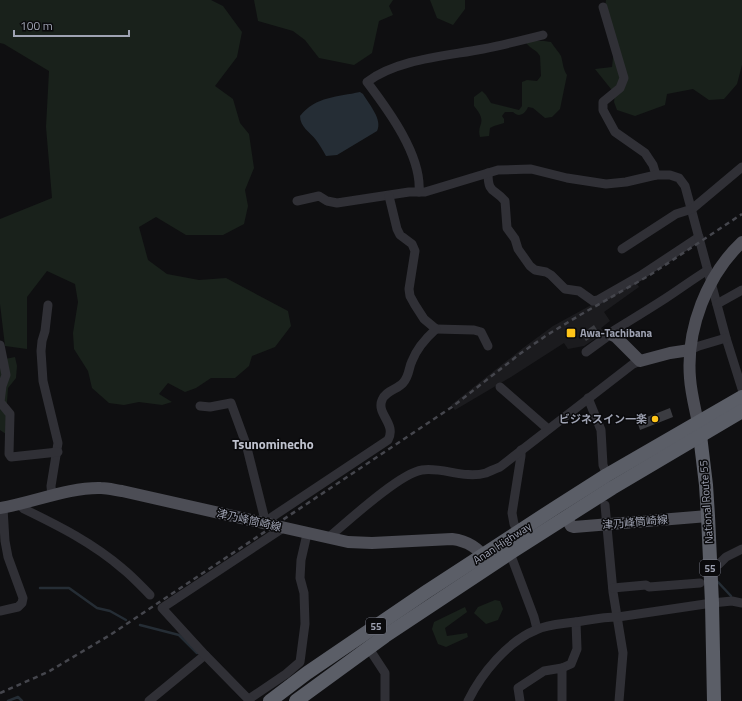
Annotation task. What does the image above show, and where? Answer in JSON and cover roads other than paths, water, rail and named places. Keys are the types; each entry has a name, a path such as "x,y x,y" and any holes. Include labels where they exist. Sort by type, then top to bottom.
{"highway":[{"name":"Anan Highway","path":"270,701 304,668 426,592 488,560 510,553 699,429 742,397"},
{"name":"Anan Highway","path":"296,701 488,560 519,532 607,475 699,429 742,411"},
{"name":"National Route 55","path":"699,429 706,485 708,516 714,701"}],"main road":[{"path":"699,429 689,376 690,350 696,321 711,283 727,258 742,242"},
{"path":"612,335 640,361 670,353 690,350"},
{"name":"津乃峰筒崎線","path":"1,508 20,505 81,490 100,488 122,491 307,534 348,542 372,543 452,539 469,543 488,560"},
{"name":"津乃峰筒崎線","path":"566,517 571,526 574,527 708,516"}],"street":[{"path":"604,7 624,78 620,88 603,102 602,110 615,132 645,153 653,165 656,175"},
{"path":"419,192 420,181 417,169 398,126 367,82 386,71 431,58 484,49 543,35"},
{"path":"622,248 676,214 692,210 742,167"},
{"path":"297,201 319,196 327,201 337,203 409,192 425,192 498,170 531,170 567,178 606,184 626,182 656,175 670,175 679,178 685,186 726,338 742,389"},
{"path":"488,173 488,183 490,188 505,201 507,228 515,240 518,249 530,266 535,270 552,275 565,289 579,292 593,301 598,300 640,276 699,237"},
{"path":"389,196 397,229 400,235 412,244 415,251 409,289 414,305 424,319 436,329 474,330 481,332 488,346"},
{"path":"586,352 608,336 612,335 613,331 668,298 692,279 708,270"},
{"path":"718,304 742,290"},
{"path":"48,305 46,331 42,341 41,351 43,381 58,443 58,452 53,467 51,486 52,496"},
{"path":"266,524 272,517 388,440 391,434 390,427 381,408 382,399 386,394 402,385 409,376 412,361 424,340 436,329"},
{"path":"690,350 698,346 726,338"},
{"path":"0,345 6,375 2,386 0,402 10,414 9,454 11,457 58,452"},
{"path":"328,538 392,485 409,474 421,470 438,470 475,475 486,473 500,466 633,364 640,361"},
{"path":"500,387 548,429"},
{"path":"588,398 601,430 603,465 607,475"},
{"path":"200,406 210,407 231,403 246,444 266,524"},
{"path":"519,532 514,524 512,513 522,456 521,450"},
{"path":"20,505 24,509 64,528 93,546 124,569 150,595"},
{"path":"605,505 613,588 623,653 620,701"},
{"path":"0,611 18,606 22,603 23,598 8,557 1,508"},
{"path":"283,528 162,608 205,656 249,700 286,674 304,668 304,594 300,578 301,560 307,534"},
{"path":"710,568 720,564 726,557 742,549"},
{"path":"510,553 537,629"},
{"path":"613,588 646,585 649,587 700,582"},
{"path":"468,701 483,676 495,662 515,642 537,629 556,624 605,617 618,617 712,603 732,601 742,603"},
{"path":"520,701 518,688 544,671 562,668 571,664 577,649 576,622"},
{"path":"368,647 385,673 385,701"},
{"path":"149,701 205,656"},
{"path":"562,668 562,701"}],"waterway":[{"path":"717,581 731,596"},
{"path":"40,588 69,588 97,608 110,611 126,620"},
{"path":"140,625 179,635 197,653"},
{"path":"8,701 18,697 22,701"}],"railway":[{"path":"0,693 48,672 110,635 452,407 521,353 547,335 650,275 742,214"}],"place":[{"name":"Awa-Tachibana","path":"571,333"},
{"name":"ビジネスイン一楽","path":"655,419"}],"district":[{"name":"Tsunominecho","path":"273,444"}]}
